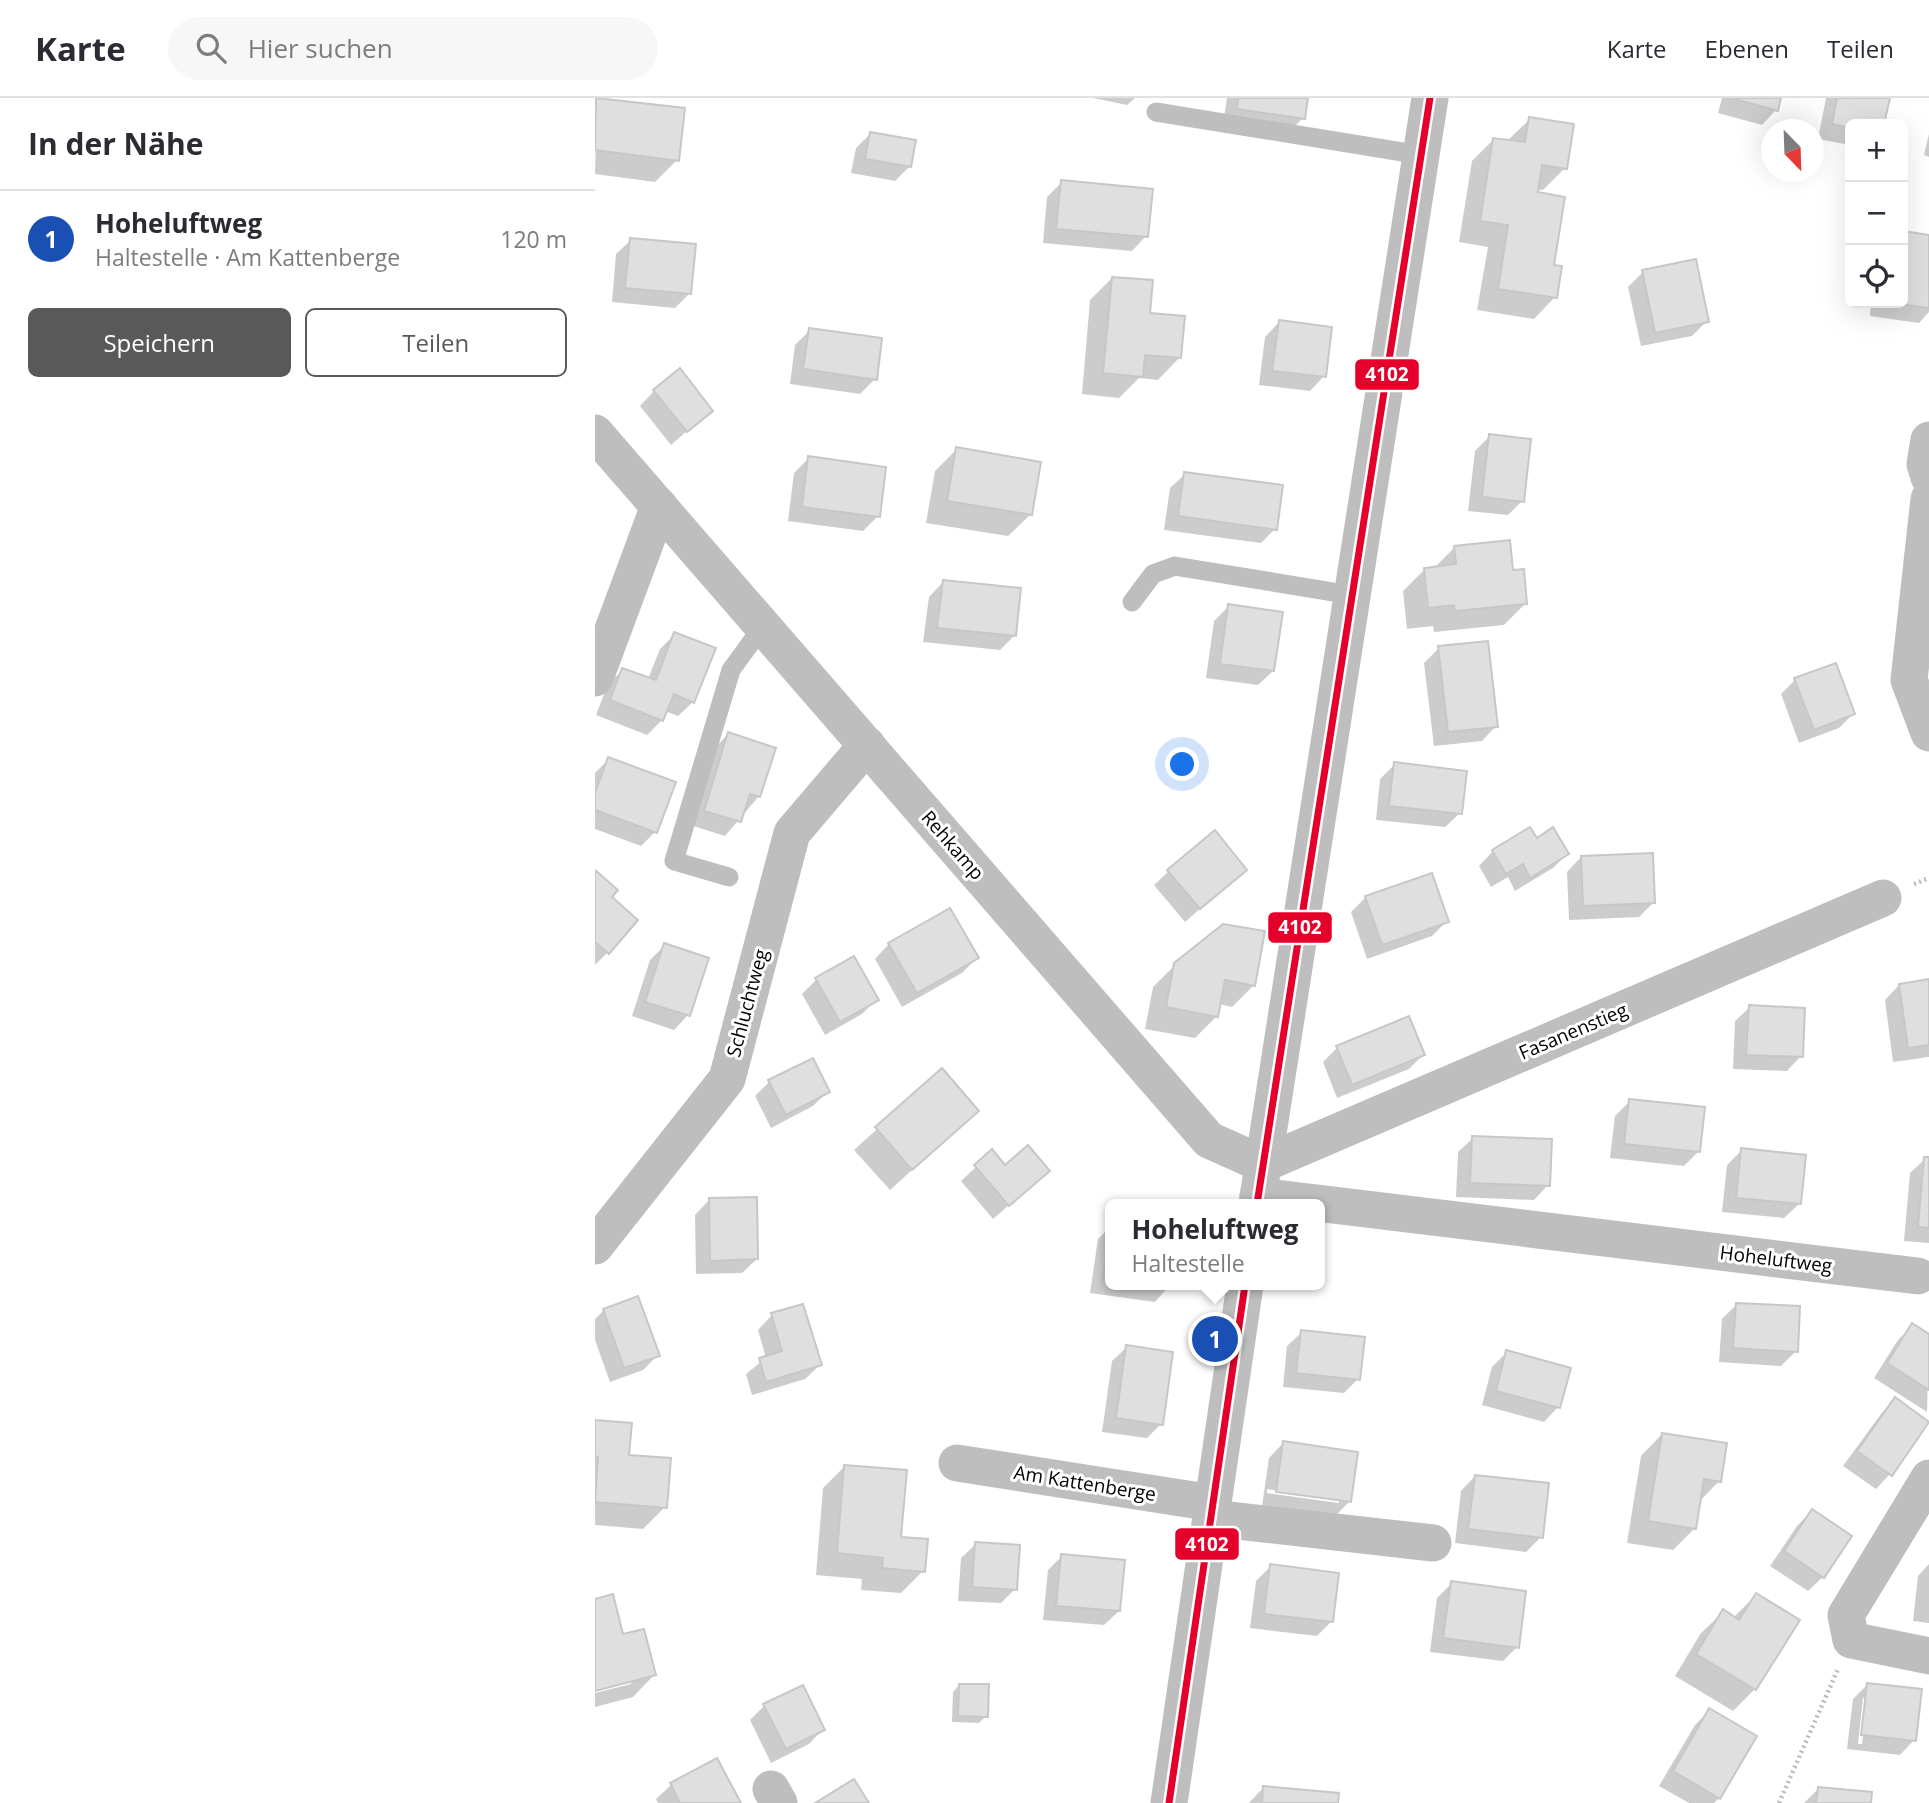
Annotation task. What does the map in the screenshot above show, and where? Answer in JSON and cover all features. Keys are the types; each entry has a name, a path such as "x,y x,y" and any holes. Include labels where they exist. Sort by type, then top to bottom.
{"street":[{"path":"1259,1188 1430,98"},
{"name":"Rehkamp","path":"595,433 1209,1140 1259,1188"},
{"path":"1929,440 1925,464 1929,478"},
{"path":"1929,499 1909,680 1929,733"},
{"path":"595,678 659,506"},
{"name":"Schluchtweg","path":"595,1246 727,1079 792,833 867,746"},
{"name":"Fasanenstieg","path":"1259,1188 1883,898"},
{"name":"Hoheluftweg","path":"1259,1188 1918,1276"},
{"path":"1169,1803 1244,1290"},
{"name":"Am Kattenberge","path":"957,1463 1212,1511 1433,1543"},
{"path":"1929,1478 1846,1615 1851,1640 1929,1656"}],"lane":[{"path":"1156,112 1421,155"},
{"path":"1132,602 1153,574 1175,566 1352,595"},
{"path":"729,877 674,861 731,670 764,626"}],"path":[{"path":"1779,1803 1851,1640"}],"building":[{"path":"596,98 685,108 679,161 595,150"},
{"path":"1238,98 1308,98 1305,119 1237,109"},
{"path":"1732,98 1781,98 1778,111"},
{"path":"1837,98 1890,98 1885,119 1845,119 1845,127 1832,124"},
{"path":"1529,117 1574,124 1567,169 1542,165 1538,192 1565,197 1554,265 1562,266 1557,298 1498,289 1508,225 1480,221 1493,138 1525,142"},
{"path":"870,132 916,140 911,167 865,159"},
{"path":"1061,180 1153,189 1148,237 1056,229"},
{"path":"1908,232 1929,235 1929,308 1908,305"},
{"path":"630,238 696,244 691,294 625,288"},
{"path":"1696,259 1709,322 1655,333 1642,270"},
{"path":"1112,277 1153,280 1150,313 1185,316 1181,358 1145,355 1143,377 1103,373"},
{"path":"1279,320 1332,327 1326,377 1272,371"},
{"path":"809,328 882,338 877,380 803,369"},
{"path":"680,368 713,411 687,432 653,390"},
{"path":"1489,434 1531,439 1524,502 1482,497"},
{"path":"956,447 1041,462 1032,515 947,501"},
{"path":"808,456 886,467 880,517 802,507"},
{"path":"1184,472 1283,485 1277,530 1178,516"},
{"path":"1510,540 1513,570 1524,569 1527,604 1455,611 1454,605 1428,608 1424,568 1456,564 1454,546"},
{"path":"943,580 1021,588 1016,636 937,628"},
{"path":"1228,604 1283,612 1274,671 1220,664"},
{"path":"674,632 716,648 694,703 674,694 663,721 610,700 622,668 656,680"},
{"path":"1488,641 1498,727 1448,732 1438,646"},
{"path":"1836,663 1855,714 1814,730 1794,678"},
{"path":"728,732 776,748 760,797 750,794 741,822 704,811"},
{"path":"608,757 676,782 657,833 595,810 595,793"},
{"path":"1394,762 1467,771 1462,814 1389,806"},
{"path":"1530,827 1537,838 1553,827 1569,854 1530,878 1523,864 1506,874 1492,850"},
{"path":"1215,830 1247,870 1200,909 1167,870"},
{"path":"1653,853 1655,903 1583,906 1581,856"},
{"path":"595,870 618,890 612,897 638,920 609,954 595,942"},
{"path":"1432,873 1449,922 1382,945 1365,896"},
{"path":"950,908 979,958 917,993 888,943"},
{"path":"1223,924 1265,931 1255,986 1225,980 1218,1017 1166,1007 1174,963"},
{"path":"664,943 709,958 690,1016 645,1002"},
{"path":"854,956 879,1000 840,1022 815,978"},
{"path":"1929,979 1929,1045 1908,1048 1899,984"},
{"path":"1749,1005 1805,1008 1803,1057 1746,1055"},
{"path":"1409,1016 1425,1055 1352,1085 1336,1046"},
{"path":"813,1058 830,1092 786,1115 768,1080"},
{"path":"942,1068 979,1111 912,1170 875,1127"},
{"path":"1629,1099 1705,1107 1700,1152 1624,1144"},
{"path":"1472,1136 1552,1139 1550,1186 1470,1183"},
{"path":"1028,1145 1050,1171 1009,1206 974,1165 992,1149 1005,1165"},
{"path":"1741,1148 1806,1155 1801,1204 1736,1198"},
{"path":"1924,1157 1929,1157 1929,1228 1918,1227"},
{"path":"757,1197 758,1259 710,1261 709,1198"},
{"path":"638,1296 660,1356 624,1368 603,1309"},
{"path":"1736,1303 1800,1306 1798,1352 1733,1348"},
{"path":"803,1304 822,1365 766,1382 759,1358 782,1351 771,1313"},
{"path":"1912,1323 1929,1334 1929,1390 1887,1363"},
{"path":"1301,1330 1365,1337 1360,1380 1296,1373"},
{"path":"1126,1345 1173,1352 1163,1425 1116,1418"},
{"path":"1506,1350 1571,1368 1560,1408 1496,1391"},
{"path":"1895,1397 1929,1422 1892,1476 1857,1451"},
{"path":"595,1420 632,1423 629,1455 671,1458 667,1508 595,1502 598,1457 595,1456"},
{"path":"1662,1433 1727,1443 1721,1482 1704,1479 1696,1529 1648,1521"},
{"path":"1283,1441 1358,1452 1351,1502 1276,1492"},
{"path":"844,1465 907,1470 901,1537 928,1539 925,1572 882,1568 883,1558 837,1553"},
{"path":"1475,1475 1549,1483 1543,1538 1468,1529"},
{"path":"1812,1509 1852,1536 1824,1578 1784,1551"},
{"path":"975,1542 1020,1545 1017,1590 972,1587"},
{"path":"1061,1554 1125,1560 1120,1611 1056,1606"},
{"path":"1270,1564 1339,1573 1333,1622 1264,1614"},
{"path":"1451,1581 1526,1591 1519,1648 1443,1638"},
{"path":"1756,1593 1800,1620 1756,1690 1696,1654 1723,1609 1739,1620"},
{"path":"613,1594 623,1634 644,1629 656,1675 595,1691 595,1599"},
{"path":"1867,1683 1922,1689 1916,1741 1861,1735"},
{"path":"959,1684 989,1684 988,1717 958,1716"},
{"path":"803,1685 825,1730 786,1749 763,1704"},
{"path":"1709,1708 1757,1736 1720,1799 1673,1771"},
{"path":"717,1758 741,1803 680,1803 670,1783"},
{"path":"854,1779 869,1803 815,1803"},
{"path":"1263,1786 1339,1793 1338,1803 1262,1803"},
{"path":"1818,1787 1872,1792 1871,1803 1816,1803"}],"transit line":[{"name":"4102","path":"1258,1199 1430,98"},
{"name":"4102","path":"1169,1803 1244,1290"}],"place":[{"name":"Hoheluftweg","path":"1215,1339"}]}
